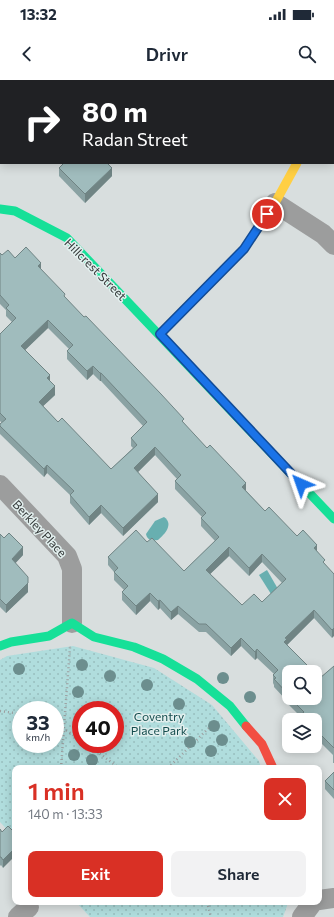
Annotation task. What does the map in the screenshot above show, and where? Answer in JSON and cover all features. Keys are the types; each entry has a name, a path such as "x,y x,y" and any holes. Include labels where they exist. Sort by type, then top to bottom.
{"street":[{"path":"160,334 244,249 275,203 296,164"},
{"path":"275,203 323,234 334,245"},
{"name":"Hillcrest Street","path":"0,209 15,211 67,238 160,334 334,519"},
{"name":"Berkley Place","path":"0,485 67,556 72,570 72,623"},
{"path":"0,646 11,642 49,636 72,623 94,637 134,647 163,659 197,679 230,706 262,744 272,765"},
{"path":"322,900 334,898"},
{"path":"302,917 311,905"}],"path":[{"path":"72,623 64,729 72,734"},
{"path":"171,765 230,706"},
{"path":"0,711 12,713"},
{"path":"61,765 62,753"},
{"path":"99,753 115,765"},
{"path":"208,905 211,917"}],"green space":[{"name":"Coventry Place Park","path":"73,646 154,668 212,705 259,761 260,765 12,765 12,835 0,822 0,660 7,656"},
{"path":"79,905 287,905 283,917 90,917"}],"shaded area":[{"path":"164,517 168,523 166,532 158,540 149,539 146,534 155,521"},
{"path":"267,570 278,589 271,594 259,575"}],"building":[{"path":"63,164 108,164 112,168 85,194 59,168"},
{"path":"26,247 41,263 38,266 65,294 64,296 84,317 86,316 161,394 184,419 182,421 207,448 210,445 246,483 242,487 265,511 269,507 297,536 303,530 317,545 314,548 325,560 323,562 334,574 334,628 332,630 314,610 285,638 287,639 284,642 307,665 282,665 282,688 274,679 276,678 273,675 278,670 257,649 255,652 241,638 231,648 206,624 199,624 178,606 171,612 160,600 158,601 150,593 136,606 122,592 128,586 114,572 118,568 108,557 136,530 147,542 152,538 184,571 219,537 201,518 206,513 175,481 181,475 155,447 134,468 158,494 123,528 101,505 89,517 70,495 74,491 47,465 44,469 0,426 0,424 6,419 0,413 0,334 16,318 6,308 9,305 0,295 0,253 2,255 8,250 15,258","holes":["48,320 73,345 67,351 87,371 93,366 101,373 147,422 131,438 137,445 111,469 62,418 58,422 39,402 55,386 47,378 50,375 21,346","229,547 249,568 262,554 286,579 262,602 254,594 242,605 206,570"]},
{"path":"9,533 23,547 12,559 28,577 28,583 6,605 0,599 0,534 4,538"},
{"path":"334,666 334,748 322,736 322,713 303,713 304,712 297,705 322,705 322,676"},
{"path":"334,772 334,790 325,781"},
{"path":"8,826 12,830 12,851 3,860 0,857 0,829 2,832"}],"traffic: fast":[{"path":"0,209 15,211 67,238 334,519"},
{"path":"0,646 11,642 49,636 72,623 94,637 134,647 163,659 197,679 230,706 246,726"}],"traffic: slow":[{"path":"160,334 244,249 275,203 296,164"}],"traffic: jam":[{"path":"246,726 262,744 272,765"}],"route":[{"path":"267,214 244,249 160,334 301,484"}]}
